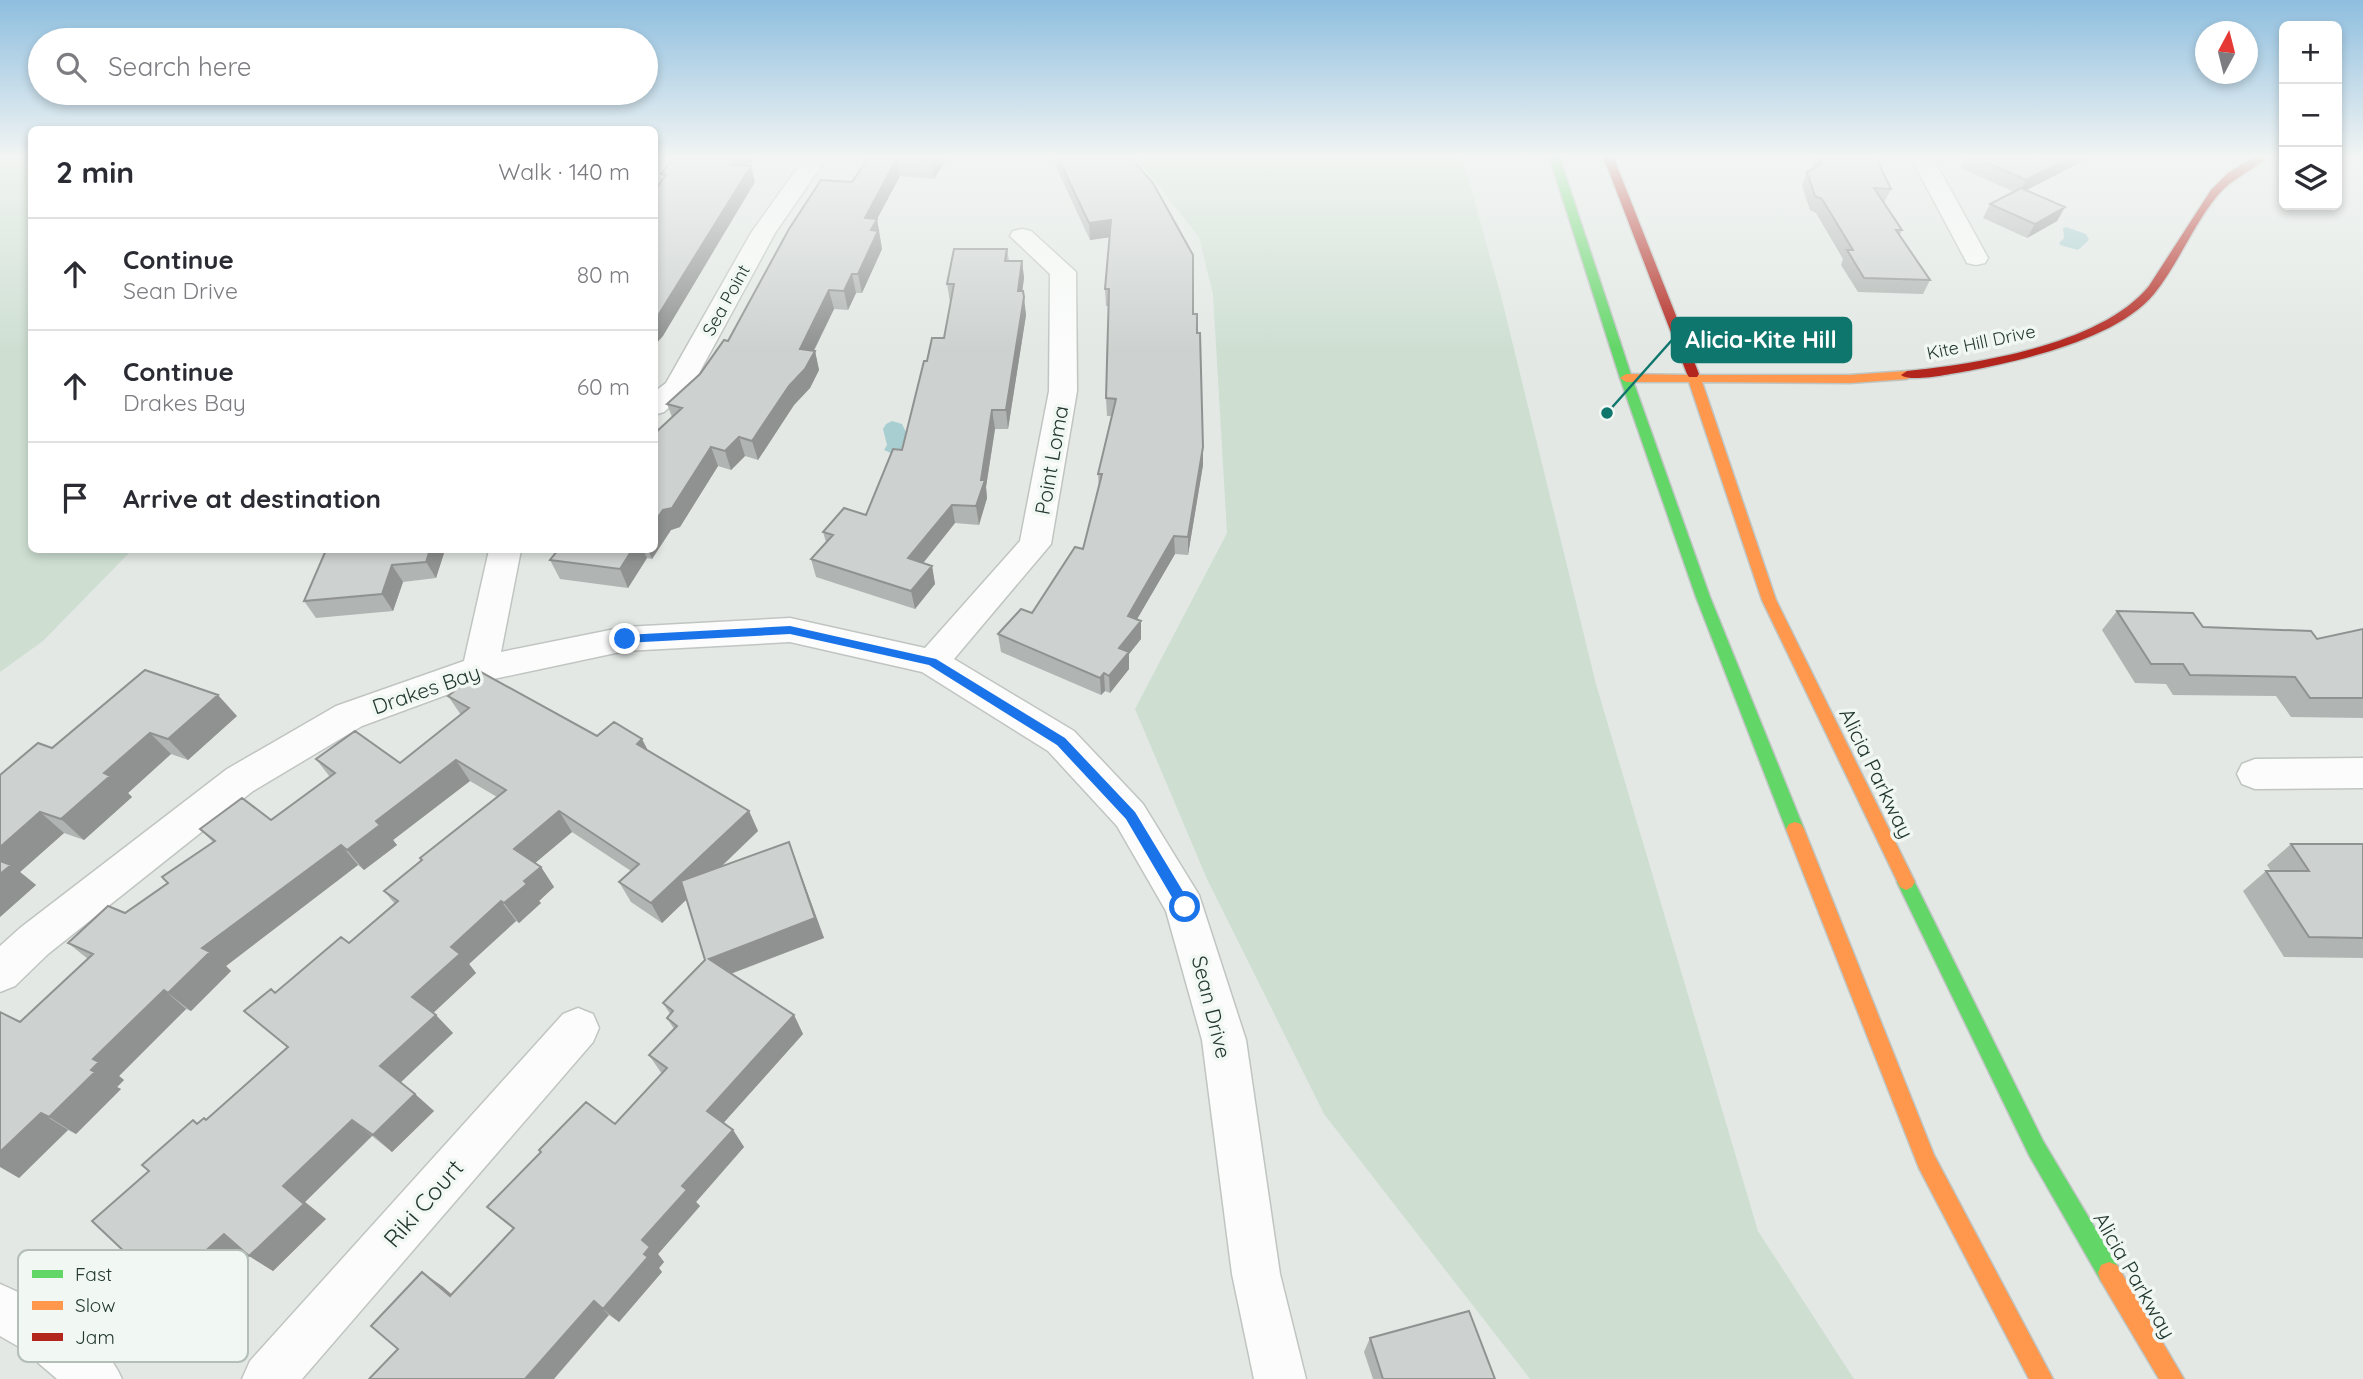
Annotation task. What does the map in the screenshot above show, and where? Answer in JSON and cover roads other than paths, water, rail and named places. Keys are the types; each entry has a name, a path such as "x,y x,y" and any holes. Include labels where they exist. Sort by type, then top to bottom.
{"main road":[{"path":"1575,220 1626,378 1703,597 1926,1161 2041,1379"},
{"name":"Alicia Parkway","path":"1633,220 1695,378 1769,600 2036,1148 2172,1379"},
{"name":"Kite Hill Drive","path":"1626,378 1850,379 1948,372 2038,351 2093,329 2137,305 2170,265 2197,220"}],"street":[{"name":"Sea Point","path":"658,403 677,388 772,220"},
{"path":"1956,220 1976,258"},
{"name":"Point Loma","path":"932,662 1035,544 1063,391 1063,272 1022,236"},
{"path":"480,669 504,553"},
{"name":"Drakes Bay","path":"0,973 34,942 240,780 349,716 480,669 625,639 790,630 932,662"},
{"name":"Sean Drive","path":"932,662 1061,741 1130,816 1185,907 1223,1040 1256,1275 1280,1379"},
{"path":"2255,774 2363,773"},
{"name":"Riki Court","path":"268,1379 578,1028"},
{"path":"0,1309 18,1319"},
{"path":"76,1362 96,1379"}],"water":[{"path":"2063,228 2086,234 2089,240 2078,250 2060,245 2064,238"},
{"path":"892,421 902,424 907,434 904,440 905,451 893,454 884,450 887,445 883,429"}],"place":[{"name":"Alicia-Kite Hill","path":"1607,413"}]}
